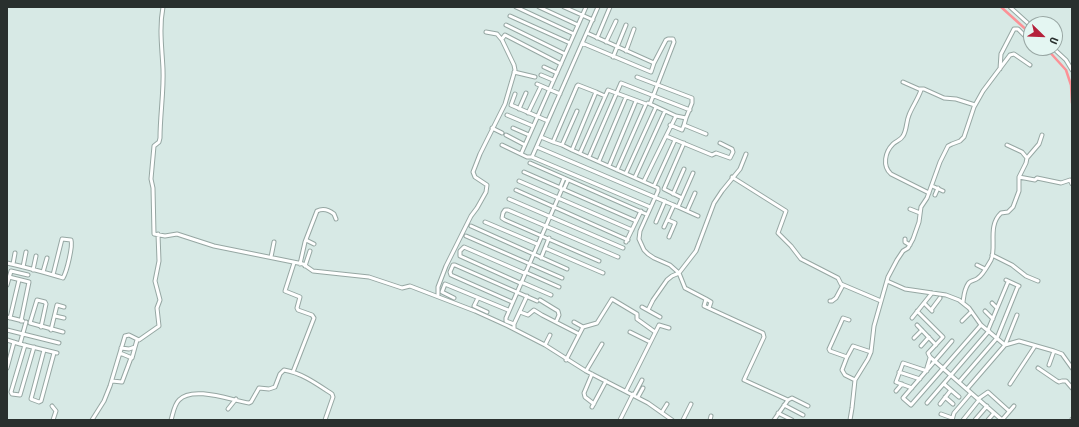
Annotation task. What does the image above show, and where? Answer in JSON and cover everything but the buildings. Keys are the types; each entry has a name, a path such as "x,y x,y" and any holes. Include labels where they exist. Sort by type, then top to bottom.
{"street":[{"path":"163,7 160,24 162,30 161,52 163,69 160,138 159,142 154,146 151,179 153,188 154,234 165,236 177,234 214,246 300,264 313,271 369,277 402,288 410,286 438,296 514,329 545,345 586,372 633,394 672,420"},
{"path":"516,7 574,34"},
{"path":"539,7 578,25"},
{"path":"564,7 593,20"},
{"path":"521,154 586,7"},
{"path":"532,157 598,7"},
{"path":"597,38 610,7"},
{"path":"1010,7 1023,19"},
{"path":"510,16 570,43"},
{"path":"606,42 616,21"},
{"path":"506,25 565,54"},
{"path":"613,57 626,25"},
{"path":"626,51 634,29"},
{"path":"1000,68 1001,54 1014,29 1018,29 1023,34"},
{"path":"438,296 438,287 446,266 470,216 477,208 486,192 487,185 475,177 473,172 492,128 505,104 514,72 514,65 502,39 497,34 486,32"},
{"path":"587,34 654,63"},
{"path":"502,39 505,35 560,64"},
{"path":"582,43 651,72 666,40 668,38 673,39 674,42 658,86 617,170"},
{"path":"850,420 855,380 871,352 874,326 887,281 902,251 910,245 920,222 920,213 923,204 948,146 960,141 964,137 975,105 988,83 1012,54 1030,65"},
{"path":"1062,56 1072,70"},
{"path":"544,67 557,73"},
{"path":"514,72 535,78"},
{"path":"541,75 553,80"},
{"path":"637,77 693,99 682,130 670,125"},
{"path":"903,82 920,89 930,91 944,98 956,99 975,105"},
{"path":"589,157 621,83 690,110"},
{"path":"537,84 560,94"},
{"path":"552,142 577,85 605,96"},
{"path":"528,113 541,86"},
{"path":"920,89 921,91 916,104 908,116 904,135 890,148 885,163 887,170 891,174 929,193"},
{"path":"580,153 608,90 656,107 676,116 686,118"},
{"path":"572,150 596,92"},
{"path":"519,109 526,93"},
{"path":"515,94 510,105 548,121"},
{"path":"599,161 626,97"},
{"path":"609,166 636,101"},
{"path":"626,173 656,107"},
{"path":"562,145 577,111"},
{"path":"635,177 665,111"},
{"path":"508,115 533,126"},
{"path":"644,181 670,125 676,116"},
{"path":"684,125 706,134"},
{"path":"492,128 525,145"},
{"path":"514,128 529,135"},
{"path":"963,302 964,292 968,285 970,282 979,278 990,261 992,255 993,233 997,218 999,214 1008,212 1013,207 1019,191 1019,177 1027,158 1039,144 1042,135"},
{"path":"666,136 712,155 716,153 730,158 733,152 732,149 720,143"},
{"path":"541,137 644,181 654,186 658,190 640,231 639,239 642,247 654,258 670,265 679,273 685,288 706,299 704,305 763,333 764,337 744,380 788,400"},
{"path":"654,186 675,140"},
{"path":"682,198 665,190 664,188 684,143"},
{"path":"502,145 650,207"},
{"path":"1007,145 1022,152 1027,158"},
{"path":"537,147 698,216"},
{"path":"648,310 667,280 679,273 696,251 714,203 732,177 740,169 746,154"},
{"path":"530,163 646,214"},
{"path":"673,194 684,169"},
{"path":"524,172 636,221"},
{"path":"514,324 506,320 508,310 569,172"},
{"path":"678,207 693,173"},
{"path":"732,177 786,211 778,234 791,246 801,259 838,278 841,284 881,301"},
{"path":"1019,177 1031,180 1035,180 1037,178 1061,183 1070,180 1072,184"},
{"path":"520,181 632,230"},
{"path":"932,186 943,191"},
{"path":"935,195 938,188"},
{"path":"516,190 627,241 641,211"},
{"path":"687,211 695,193"},
{"path":"509,199 623,248"},
{"path":"656,222 665,201"},
{"path":"664,227 674,205"},
{"path":"300,264 306,240 318,212 323,209 326,210 334,214 336,219"},
{"path":"910,209 920,213"},
{"path":"599,261 504,219 502,216 503,213 505,210 508,210 618,257"},
{"path":"668,220 675,223 669,237"},
{"path":"485,222 537,244"},
{"path":"471,226 567,269"},
{"path":"137,340 159,326 157,308 160,300 156,281 159,261 158,234"},
{"path":"466,236 562,278"},
{"path":"540,258 549,238"},
{"path":"905,239 905,242 910,245"},
{"path":"7,263 53,275 64,277 72,243 71,240 61,240 53,275"},
{"path":"306,240 314,244"},
{"path":"271,257 274,242"},
{"path":"551,295 460,256 460,251 464,247 558,287"},
{"path":"545,248 603,273"},
{"path":"23,267 26,252"},
{"path":"305,266 310,252"},
{"path":"13,264 15,253"},
{"path":"992,255 1012,265 1026,276 1038,281"},
{"path":"33,270 36,256"},
{"path":"43,272 46,258"},
{"path":"293,372 314,318 312,315 298,310 297,308 300,297 285,291 294,263"},
{"path":"512,302 451,275 450,268 455,265 538,300 558,311 560,315 556,322"},
{"path":"977,266 985,269"},
{"path":"7,285 11,271 28,275"},
{"path":"9,277 29,282 21,321"},
{"path":"19,280 9,318 63,332"},
{"path":"887,281 905,289 946,295 963,302 981,325 1005,345"},
{"path":"928,403 989,331 1007,281 1019,286 997,338 959,382"},
{"path":"454,298 442,292 445,284 508,310"},
{"path":"830,301 832,302 836,298 843,285"},
{"path":"912,318 932,293"},
{"path":"514,329 514,324 526,296"},
{"path":"478,298 474,306 487,312"},
{"path":"924,303 932,310 940,298"},
{"path":"566,360 583,327 597,323 612,299 637,314 637,319 655,332"},
{"path":"20,344 37,300 45,302 46,304 41,327"},
{"path":"992,303 997,308"},
{"path":"51,330 57,305 64,307"},
{"path":"642,307 660,317"},
{"path":"520,312 528,315 534,310 579,334"},
{"path":"917,311 943,337 928,353 930,358 926,371"},
{"path":"986,311 993,319"},
{"path":"962,321 971,312"},
{"path":"966,389 1005,345 1017,315"},
{"path":"55,316 64,318"},
{"path":"847,358 830,351 829,349 843,318 849,320"},
{"path":"574,322 583,327"},
{"path":"626,391 655,332 660,325 669,328"},
{"path":"917,325 936,345"},
{"path":"952,341 903,398 911,405 981,325"},
{"path":"7,330 60,343"},
{"path":"914,338 922,330"},
{"path":"630,332 650,342"},
{"path":"545,345 550,335"},
{"path":"92,420 104,401 112,381 125,336 134,337 137,340"},
{"path":"921,346 929,337"},
{"path":"7,340 34,348 44,350 55,353 41,400 39,402 31,398 44,350"},
{"path":"112,381 122,382 131,358 133,357 137,340"},
{"path":"1005,345 1019,341 1054,351 1062,354 1072,368"},
{"path":"7,368 14,342"},
{"path":"586,372 602,344"},
{"path":"25,345 11,392 12,394 20,395 34,348"},
{"path":"855,380 845,375 842,370 853,346 871,352"},
{"path":"1010,384 1035,346"},
{"path":"121,348 129,349 135,347"},
{"path":"1049,365 1054,351"},
{"path":"120,353 131,358"},
{"path":"930,358 1002,420 1014,406"},
{"path":"902,384 897,389 895,384 903,363 926,371"},
{"path":"1038,368 1057,382 1062,380 1066,381 1072,388"},
{"path":"171,420 177,402 185,395 206,394 236,399 247,403 251,402 260,388 269,390 276,387 283,371 293,372 314,382 333,395 325,420"},
{"path":"899,372 920,379"},
{"path":"592,374 584,394 593,406 606,381"},
{"path":"620,420 642,380"},
{"path":"896,382 912,388"},
{"path":"944,384 959,397"},
{"path":"638,397 643,388"},
{"path":"940,404 952,390"},
{"path":"963,420 978,399 988,392 1009,411"},
{"path":"941,414 952,419 954,413 971,393"},
{"path":"994,398 998,394"},
{"path":"945,397 953,404"},
{"path":"774,420 788,400 792,398 808,406"},
{"path":"228,409 236,399"},
{"path":"1002,405 1006,400"},
{"path":"662,412 667,404"},
{"path":"683,420 691,404"},
{"path":"784,405 803,415"},
{"path":"52,406 56,411 53,420"},
{"path":"975,420 987,406"},
{"path":"778,413 792,420"},
{"path":"988,420 994,413"},
{"path":"710,420 711,416"}],"waterway":[{"path":"1001,7 1023,27"},
{"path":"1053,56 1066,70 1071,85 1072,103"}]}
